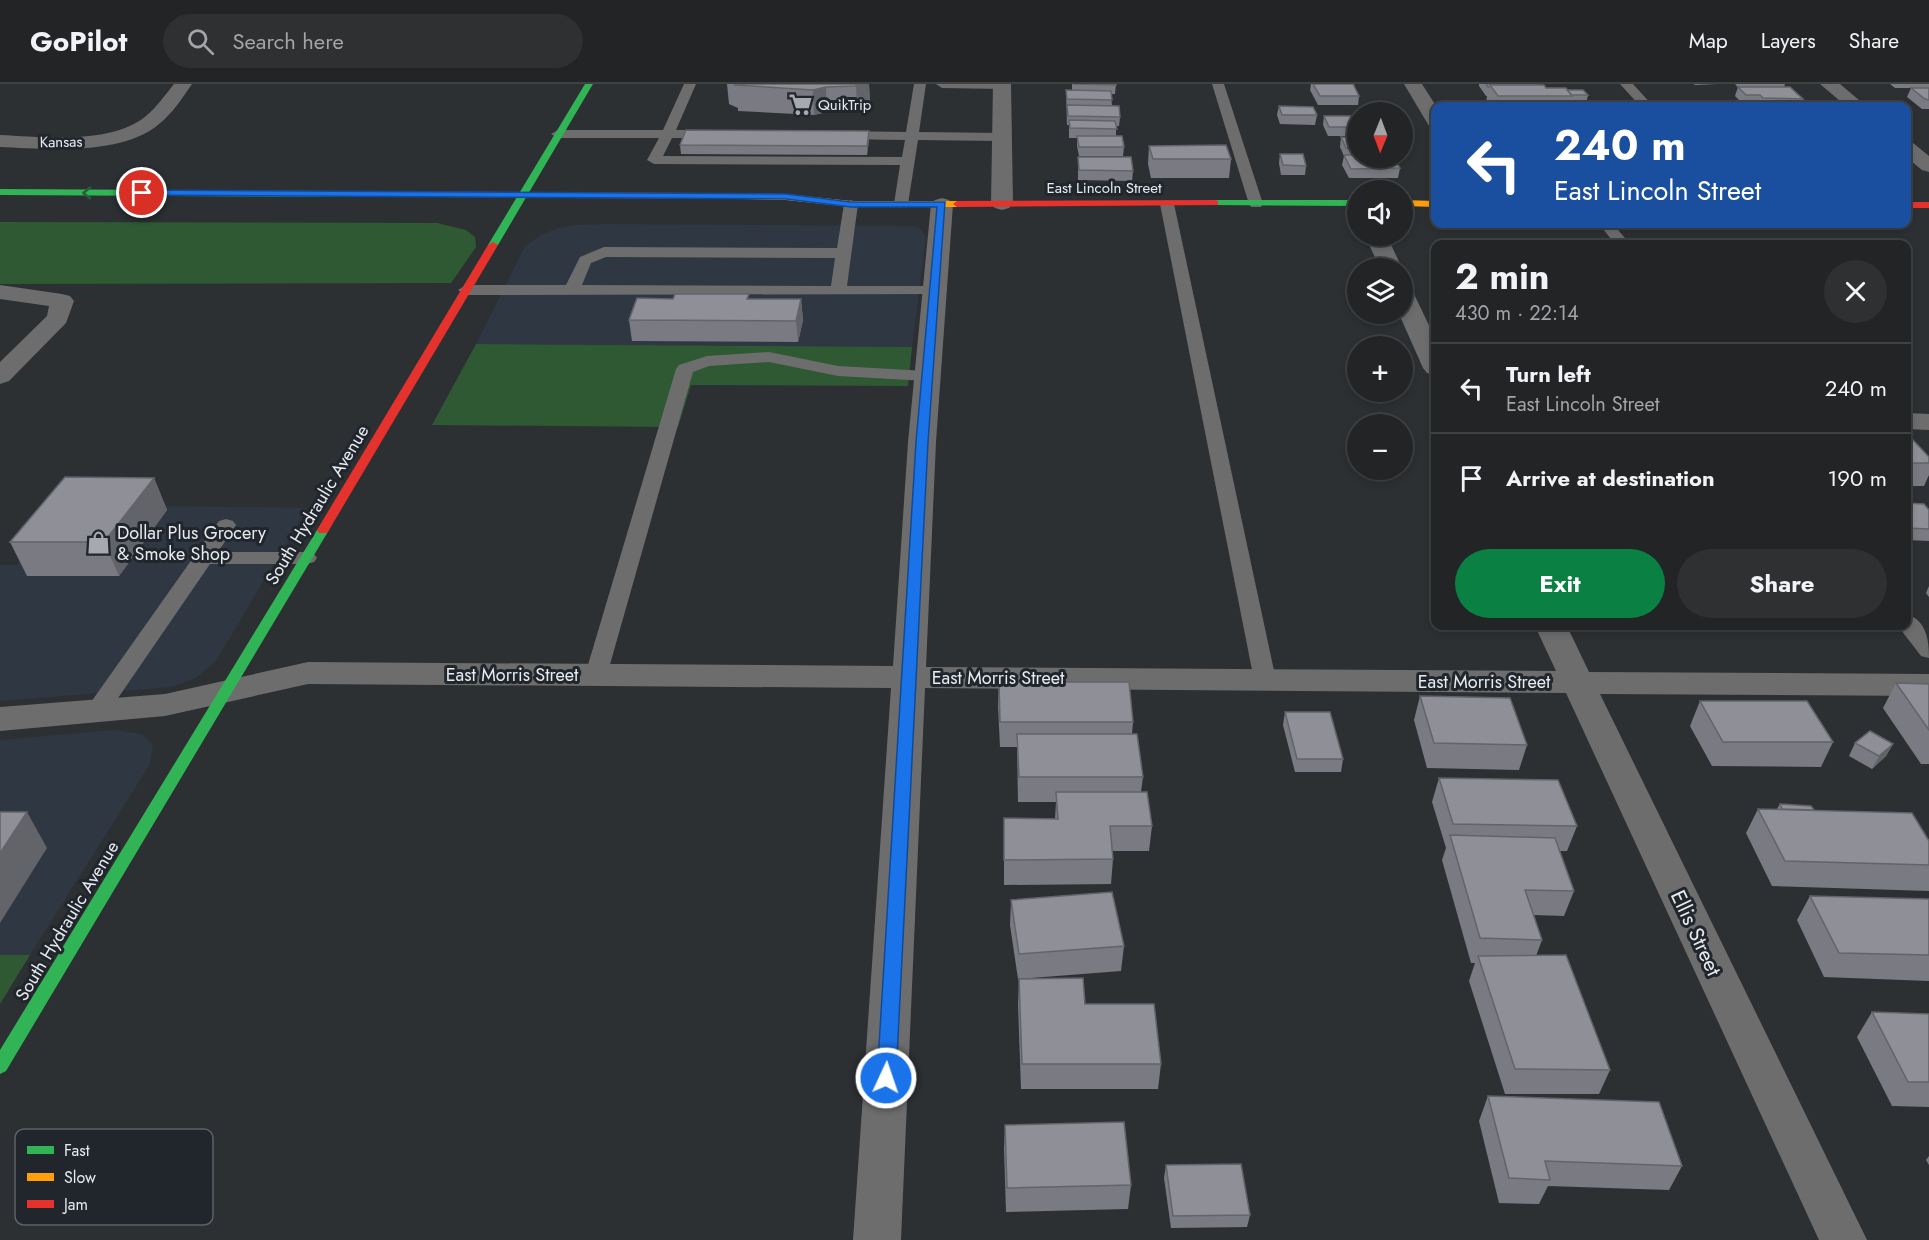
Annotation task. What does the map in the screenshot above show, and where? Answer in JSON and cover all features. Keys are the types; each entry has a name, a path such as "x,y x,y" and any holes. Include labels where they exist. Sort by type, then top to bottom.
{"street":[{"name":"Kansas","path":"0,141 61,144 106,139 152,121 183,84"},
{"name":"South Hydraulic Avenue","path":"0,1066 307,558 589,84"},
{"path":"1002,84 1002,204"},
{"path":"1413,84 1431,114"},
{"path":"1829,84 1852,102"},
{"path":"1911,151 1929,166"},
{"name":"East Lincoln Street","path":"0,192 786,197 851,204 1347,203"},
{"name":"East Lincoln Street","path":"810,212 851,204"},
{"path":"877,1240 927,376 942,204"},
{"path":"1413,204 1431,204"},
{"path":"1911,205 1929,205"},
{"path":"490,216 531,217"},
{"path":"0,292 62,301 58,318 0,375"},
{"path":"1413,318 1431,357"},
{"path":"1911,422 1929,422"},
{"name":"Ellis Street","path":"1553,630 1843,1240"},
{"name":"East Morris Street","path":"0,719 165,705 308,673 1929,685"}],"lane":[{"path":"690,84 654,160 908,161"},
{"path":"902,204 920,84"},
{"path":"942,84 1002,84"},
{"path":"1218,84 1256,204"},
{"path":"1626,84 1643,102"},
{"path":"558,135 726,134"},
{"path":"819,135 1002,137"},
{"path":"838,291 851,204"},
{"path":"1167,204 1265,680"},
{"path":"1609,228 1619,240"},
{"path":"572,290 585,260 604,252 844,253"},
{"path":"466,290 934,291"},
{"path":"596,675 686,369 707,361 769,357 838,371 927,376"},
{"path":"97,711 226,525"},
{"path":"204,558 307,558"},
{"path":"1911,628 1929,651"}],"shaded area":[{"path":"575,225 914,226 922,230 926,237 912,347 476,344 525,246 555,229"},
{"path":"69,505 307,508 216,661 197,677 172,687 0,701 0,565 17,565"},
{"path":"115,730 142,734 153,745 150,764 30,955 0,955 0,740"}],"green space":[{"path":"0,222 437,223 466,230 475,237 476,247 451,283 0,284"},
{"path":"476,344 912,347 908,386 691,385 678,427 432,425"},
{"path":"0,955 30,955 0,1004"}],"building":[{"path":"736,84 856,84 856,86 813,90"},
{"path":"1313,84 1353,84 1359,96 1320,96"},
{"path":"1486,84 1538,85 1490,85 1488,87"},
{"path":"1490,85 1544,85 1546,88 1566,88 1572,96 1498,96"},
{"path":"1738,87 1790,87 1803,99 1763,98 1760,95 1746,95"},
{"path":"1911,88 1929,88 1929,100 1925,99"},
{"path":"1066,90 1111,91 1112,100 1067,99"},
{"path":"1567,90 1583,90 1588,95 1572,95"},
{"path":"1067,105 1119,106 1120,117 1068,116"},
{"path":"1279,106 1313,107 1317,115 1282,115"},
{"path":"1324,116 1347,116 1347,127 1329,127"},
{"path":"1069,120 1115,121 1117,129 1070,128"},
{"path":"686,130 869,131 867,146 680,145"},
{"path":"1077,136 1122,136 1124,147 1079,147"},
{"path":"1341,137 1347,137 1346,148"},
{"path":"1226,145 1231,159 1153,159 1149,146"},
{"path":"1280,154 1303,154 1306,166 1283,165"},
{"path":"1078,157 1131,157 1133,171 1079,170"},
{"path":"1350,168 1400,168 1351,169"},
{"path":"675,294 749,294 747,299 801,299 796,321 629,320 637,298 673,299"},
{"path":"1911,440 1929,457 1929,463 1911,463"},
{"path":"65,477 154,478 104,542 10,542"},
{"path":"1911,503 1924,504 1929,510 1929,529 1911,528"},
{"path":"999,682 1129,682 1133,722 1000,722"},
{"path":"1896,683 1929,684 1929,730"},
{"path":"1420,696 1510,698 1527,745 1434,743"},
{"path":"1700,701 1807,701 1833,742 1723,742"},
{"path":"1285,712 1330,712 1343,759 1297,759"},
{"path":"1870,731 1893,744 1879,756 1855,743"},
{"path":"1017,734 1137,734 1143,777 1019,777"},
{"path":"1439,778 1558,780 1577,826 1453,824"},
{"path":"1056,792 1147,792 1152,826 1110,826 1113,859 1004,860 1004,818 1058,819"},
{"path":"1780,804 1811,806 1814,810 1782,809"},
{"path":"1758,809 1912,813 1929,841 1929,865 1785,861"},
{"path":"0,812 27,812 0,853"},
{"path":"1450,835 1555,838 1574,891 1525,890 1542,940 1480,938"},
{"path":"1112,892 1124,946 1019,954 1011,900"},
{"path":"1810,896 1929,899 1929,955 1839,953"},
{"path":"1566,955 1610,1070 1515,1069 1478,956"},
{"path":"1083,978 1085,1004 1154,1004 1161,1064 1022,1064 1019,979"},
{"path":"1872,1012 1929,1014 1929,1082 1908,1082"},
{"path":"1488,1096 1659,1102 1682,1166 1545,1161 1550,1180 1509,1178"},
{"path":"1124,1122 1131,1185 1007,1188 1005,1125"},
{"path":"1241,1164 1250,1215 1173,1216 1166,1165"}],"traffic: fast":[{"path":"493,245 589,84"},
{"path":"0,192 329,194"},
{"path":"1215,203 1347,203"},
{"path":"0,1066 323,530"}],"traffic: slow":[{"path":"705,196 786,197 851,204 957,204"},
{"path":"1413,203 1431,204"}],"traffic: jam":[{"path":"329,194 705,196"},
{"path":"957,204 1215,203"},
{"path":"1911,205 1929,205"},
{"path":"323,530 493,245"}],"place":[{"name":"QuikTrip","path":"800,105"},
{"name":"Dollar Plus Grocery & Smoke Shop","path":"99,543"}],"route":[{"path":"142,193 786,197 851,204 942,204 922,442 886,1078"}]}
